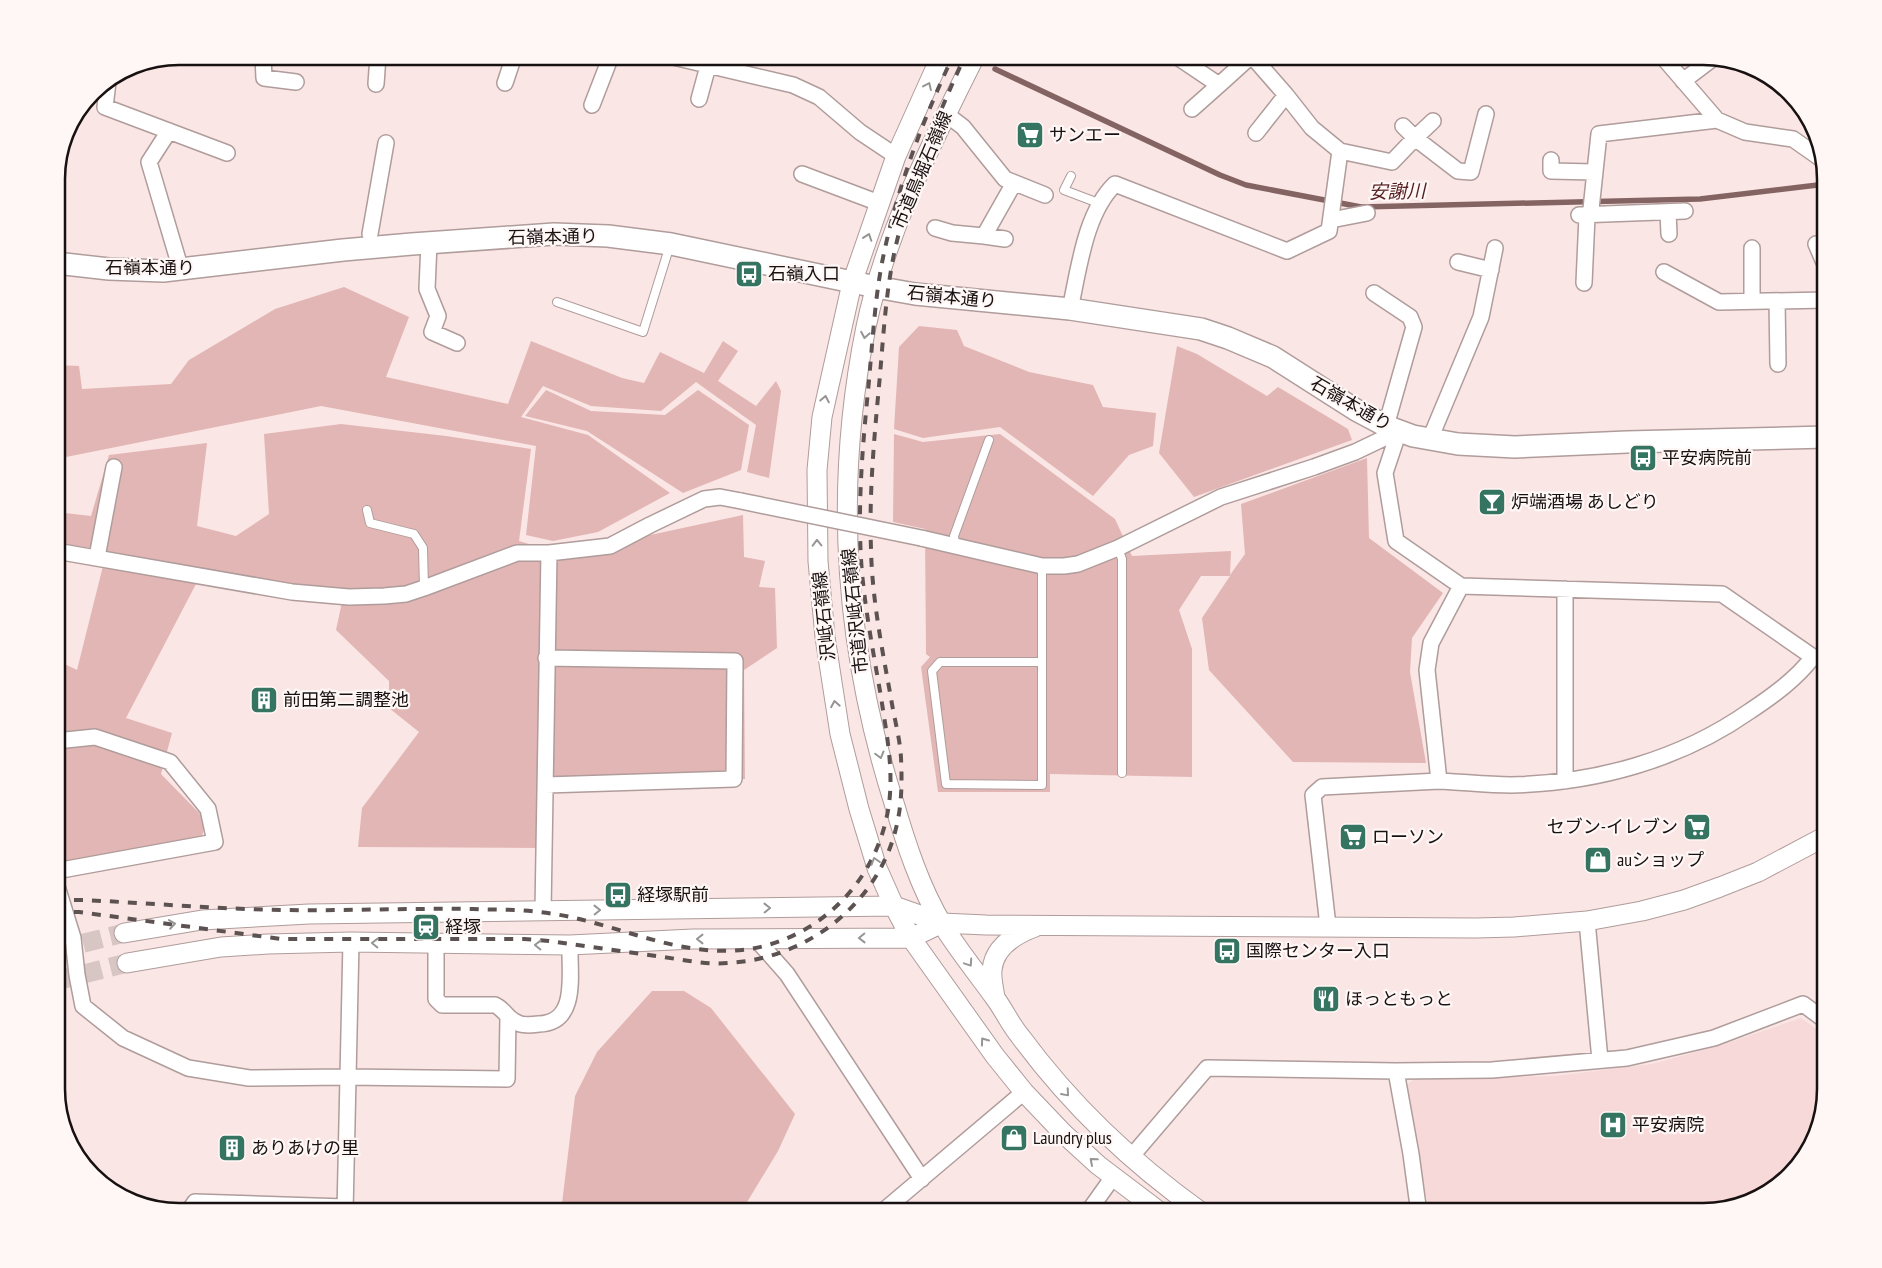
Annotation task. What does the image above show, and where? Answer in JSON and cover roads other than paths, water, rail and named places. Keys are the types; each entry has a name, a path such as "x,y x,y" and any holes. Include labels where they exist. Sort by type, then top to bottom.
{"main road":[{"name":"石嶺本通り","path":"65,264 127,271 181,270 343,250 429,243 554,234 608,236 670,244 852,283 915,294 1070,309 1174,324 1228,338 1273,357 1356,410 1392,428 1430,439 1458,444 1515,447 1817,437"}],"street":[{"path":"263,65 264,78 296,82"},
{"path":"376,84 377,65"},
{"path":"505,83 511,65"},
{"path":"592,105 608,65"},
{"path":"704,65 793,85 819,97 860,132 896,156"},
{"name":"市道鳥堀石嶺線","path":"852,283 896,156 937,65"},
{"name":"市道鳥堀石嶺線","path":"876,287 917,175 971,65"},
{"path":"1189,65 1219,85"},
{"path":"1192,109 1241,65"},
{"path":"1259,65 1312,128 1340,151 1392,162 1433,122"},
{"path":"1670,65 1716,120 1745,132 1810,145"},
{"path":"1683,80 1704,65"},
{"path":"699,98 708,66"},
{"path":"107,91 105,107 227,153"},
{"path":"1256,133 1286,95"},
{"path":"946,114 963,127 1005,180 1045,195"},
{"path":"1404,126 1415,138 1458,171 1471,172 1486,114"},
{"path":"1584,283 1585,213 1592,192 1599,134 1716,120"},
{"path":"169,131 149,162 181,270"},
{"path":"370,234 386,143"},
{"path":"1070,309 1088,230 1106,192 1115,184 1287,251 1329,231 1340,151"},
{"path":"1551,160 1551,171 1594,172"},
{"path":"802,174 879,203"},
{"path":"984,236 1014,183"},
{"path":"1585,213 1685,211"},
{"path":"1668,212 1669,234"},
{"path":"1332,215 1367,213"},
{"path":"935,228 952,233 1005,239"},
{"path":"429,243 427,289 438,316 432,332 457,343"},
{"path":"1430,439 1481,317 1495,248"},
{"path":"1752,248 1752,301"},
{"path":"1458,262 1490,270"},
{"path":"1664,272 1720,302 1817,300"},
{"name":"沢岻石嶺線","path":"852,283 828,384 818,447 816,494 819,579 825,637 845,752 877,868 911,938 995,1056 1024,1092 1063,1132 1113,1177 1148,1203"},
{"name":"市道沢岻石嶺線","path":"876,287 863,345 851,434 847,512 850,603 870,717 888,785 915,866 942,923 1018,1034 1046,1070 1077,1105 1131,1157 1170,1190 1189,1203"},
{"path":"1328,926 1313,795 1322,787 1439,781 1511,785 1565,781 1608,774 1650,762 1700,741 1740,718 1800,673 1813,656 1722,594 1462,586 1396,540 1386,473 1392,428 1414,327 1410,317 1374,293"},
{"path":"1777,301 1778,364"},
{"path":"65,552 292,592 349,597 384,596 406,594 517,553 549,553 610,546 650,524 704,499 720,497 921,538 1042,566 1064,566 1078,564 1118,548 1221,497 1355,452 1392,428"},
{"path":"97,557 114,466"},
{"path":"543,911 549,553"},
{"path":"1439,781 1427,670 1431,644 1462,586"},
{"path":"1565,589 1565,781"},
{"path":"546,658 735,661 734,779 546,786"},
{"path":"65,739 95,737 170,762 208,809 215,842 65,869"},
{"path":"124,933 202,920 309,914 894,906 942,923 1039,926 1514,927 1587,920 1642,911 1684,900 1758,872 1817,842"},
{"path":"65,910 74,938 77,975 84,1006 123,1038 188,1068 249,1078 346,1076 507,1079 508,1016"},
{"path":"1587,920 1600,1060"},
{"path":"127,962 221,947 268,944 350,942 570,945 693,939 911,938 942,923"},
{"path":"995,998 992,970 997,955 1005,944 1023,931 1039,926"},
{"path":"756,939 787,974 922,1179"},
{"path":"345,1203 350,942"},
{"path":"436,944 436,999 442,1005 495,1005 503,1009 508,1016 522,1025 548,1024 560,1018 569,1001 570,945"},
{"path":"1131,1157 1207,1068 1396,1071 1492,1070 1627,1058 1714,1038 1803,1004 1817,1014"},
{"path":"1396,1071 1418,1203"},
{"path":"893,1203 1024,1092"},
{"path":"1094,1203 1113,1177"},
{"path":"194,1203 216,1203"}],"lane":[{"path":"1071,176 1064,190 1101,204"},
{"path":"557,302 642,332 670,244"},
{"path":"955,546 954,536 989,440"},
{"path":"367,510 370,523 414,534 423,548 424,588"},
{"path":"1118,548 1122,559 1122,773"},
{"path":"1041,662 940,662 932,671 946,784 1042,785 1042,566"}],"waterway":[{"name":"安謝川","path":"995,69 1220,175 1246,185 1361,207 1700,199 1817,185"}],"tunnel":[{"path":"65,948 124,933"},
{"path":"65,979 127,963"}],"railway":[{"path":"65,900 282,910 522,910 566,916 670,944 696,949 723,951 750,949 774,943 819,921 838,905 854,887 868,866 879,844 889,805 890,758 868,620 862,573 860,528 864,437 873,329 879,283 887,240 901,186 930,107 949,65"},
{"path":"65,912 79,912 281,939 524,939 710,963 728,963 757,959 785,951 812,938 836,922 857,902 875,878 888,852 899,816 901,799 900,751 873,586 871,549 872,467 886,304 894,254 915,178 933,129 961,65"}],"place":[{"name":"サンエー","path":"1030,135"},
{"name":"石嶺入口","path":"749,274"},
{"name":"平安病院前","path":"1643,458"},
{"name":"炉端酒場 あしどり","path":"1492,502"},
{"name":"前田第二調整池","path":"264,700"},
{"name":"セブン-イレブン","path":"1697,827"},
{"name":"ローソン","path":"1353,837"},
{"name":"auショップ","path":"1598,860"},
{"name":"経塚駅前","path":"618,895"},
{"name":"経塚","path":"426,927"},
{"name":"国際センター入口","path":"1227,951"},
{"name":"ほっともっと","path":"1326,999"},
{"name":"平安病院","path":"1613,1125"},
{"name":"Laundry plus","path":"1014,1138"},
{"name":"ありあけの里","path":"232,1148"}]}
